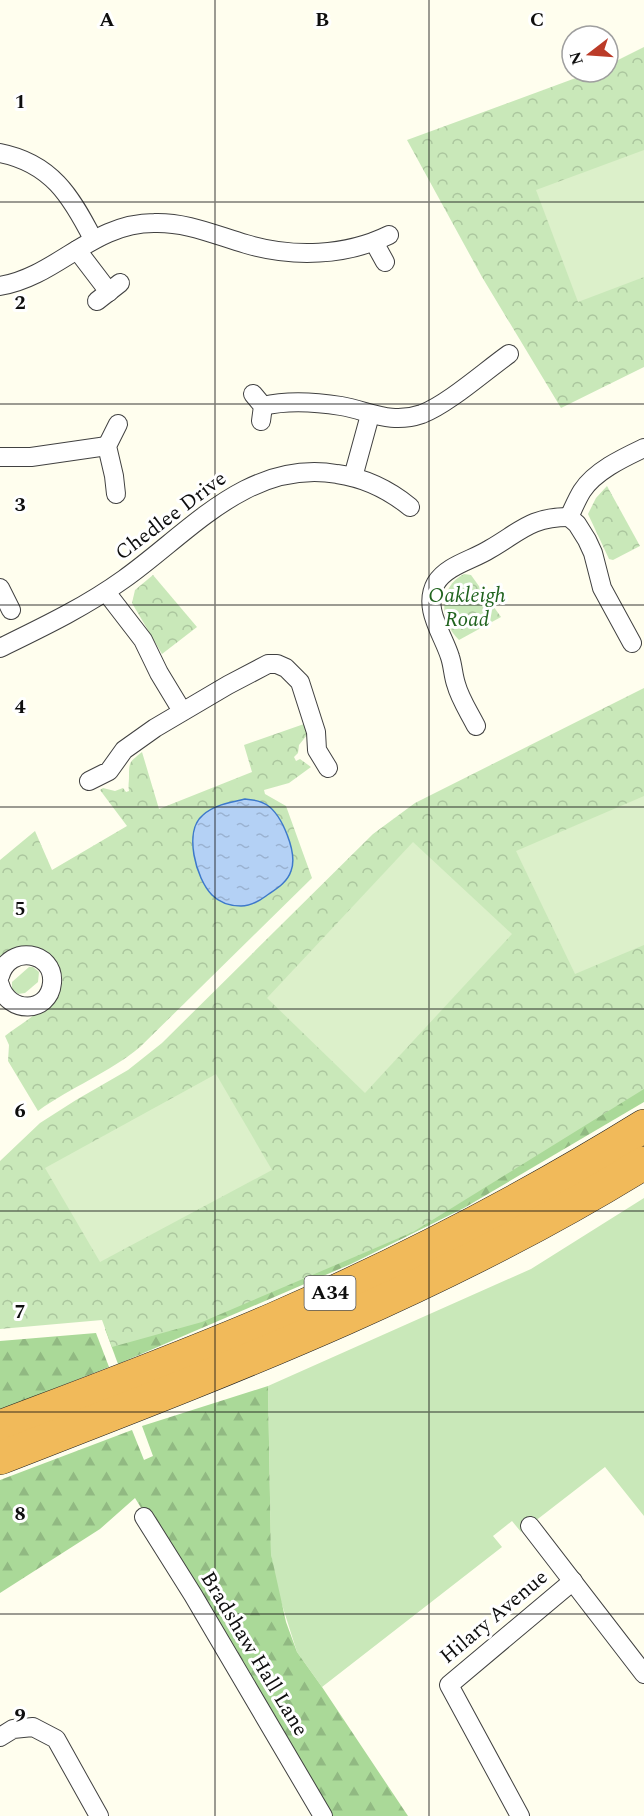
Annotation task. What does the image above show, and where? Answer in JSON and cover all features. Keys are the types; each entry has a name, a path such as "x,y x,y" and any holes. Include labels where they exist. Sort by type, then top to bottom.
{"highway":[{"name":"A34","path":"0,1427 205,1349 349,1285 546,1184 644,1126"},
{"name":"A34","path":"0,1458 234,1366 371,1308 496,1246 644,1163"}],"street":[{"path":"0,153 31,164 56,180 69,195 93,239"},
{"path":"0,286 31,278 93,239 121,228 153,222 183,224 249,245 292,252 316,253 338,250 382,238 385,262"},
{"path":"77,250 109,292"},
{"path":"259,407 285,403 330,405 344,406 370,415 412,417 432,410 509,354"},
{"path":"353,477 370,415"},
{"path":"116,494 107,446 118,424"},
{"path":"0,456 31,457 107,446"},
{"path":"569,517 582,491 591,482 612,465 644,448"},
{"name":"Chedlee Drive","path":"0,648 70,614 106,592 227,499 254,484 275,476 324,472 353,477 382,487 410,507"},
{"path":"476,726 472,700 458,691 450,657 432,612 432,596 437,583 455,567 484,553 530,523 569,517 578,524 593,553 615,628 632,642"},
{"path":"0,588 11,611"},
{"path":"106,592 143,640 159,673 182,711"},
{"path":"88,781 109,771 124,750 182,711 268,664 277,664 286,668 300,682 316,732 317,750 328,768"},
{"path":"0,975 10,960 27,954 42,960 48,967 52,983 45,999 31,1007 14,1004 7,999 0,985"},
{"name":"Bradshaw Hall Lane","path":"144,1517 324,1816"},
{"path":"530,1526 644,1674"},
{"name":"Hilary Avenue","path":"519,1816 449,1685 573,1581"},
{"path":"0,1737 13,1729 33,1727 56,1739 99,1816"}],"green space":[{"path":"644,47 644,367 561,408 482,277 407,140 560,84 620,84 620,59"},
{"path":"644,150 644,277 578,302 536,190"},
{"path":"607,486 640,546 613,560 609,559 588,514 596,498"},
{"name":"Oakleigh Road","path":"464,574 471,575 501,617 459,640 448,624 444,605 449,587"},
{"path":"153,575 197,627 162,654 132,603 135,590"},
{"path":"644,688 644,1089 413,1232 202,1322 112,1347 102,1320 0,1329 0,1161 40,1123 128,1070 162,1043 373,834 415,803"},
{"path":"304,724 307,735 299,745 298,753 294,757 296,761 300,759 311,767 289,783 264,790 265,794 286,806 312,878 140,1047 116,1065 38,1111 8,1061 9,1045 5,1036 54,998 62,984 62,979 59,970 0,956 0,860 35,831 52,870 127,826 100,790 103,788 115,791 123,788 126,792 129,791 130,764 142,752 159,809 252,772 244,745"},
{"path":"644,796 644,945 575,974 516,851"},
{"path":"413,842 512,934 365,1093 267,998"},
{"path":"29,967 39,972 38,982 25,993 18,994 12,989 12,982"},
{"path":"216,1074 272,1170 100,1262 45,1168"},
{"path":"644,1077 644,1102 464,1208 351,1264 118,1364 105,1329"},
{"path":"644,1198 644,1516 605,1467 521,1532 512,1521 493,1536 502,1547 322,1687 297,1652 277,1589 271,1554 268,1386 531,1269"},
{"path":"96,1333 109,1367 0,1410 0,1341"},
{"path":"268,1386 271,1554 286,1622 297,1652 408,1816 332,1816 135,1498 100,1529 0,1593 0,1480 132,1430 144,1460 153,1456 142,1426"}],"water":[{"path":"245,799 264,803 273,810 287,835 293,863 289,875 277,888 254,903 237,906 218,900 206,888 197,867 193,843 197,822 203,815 217,806"}]}
